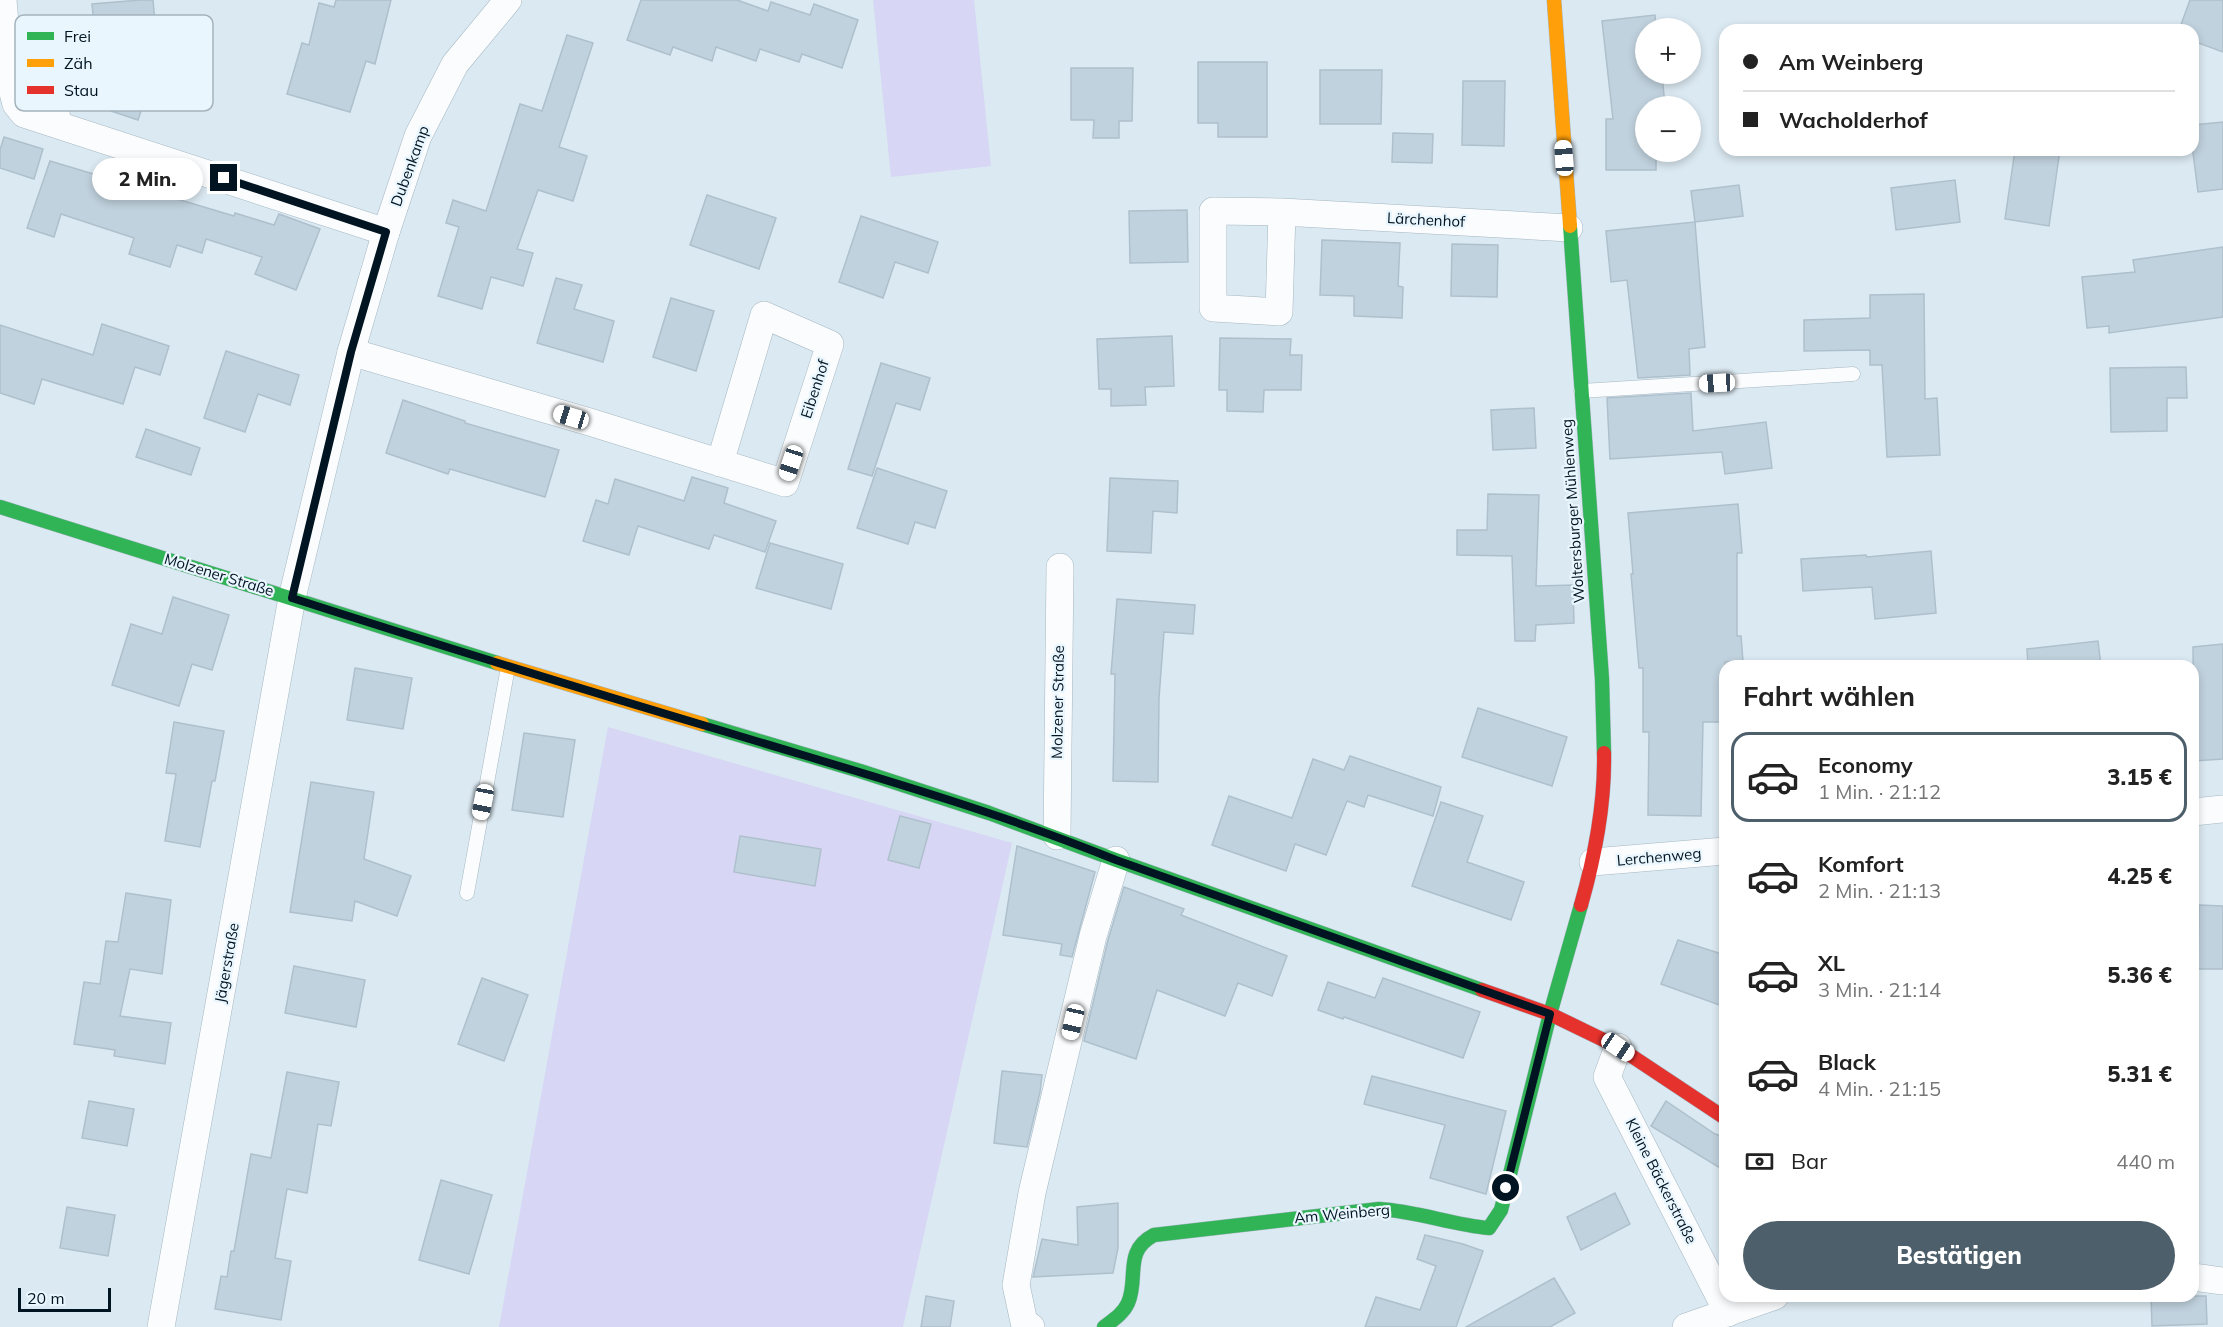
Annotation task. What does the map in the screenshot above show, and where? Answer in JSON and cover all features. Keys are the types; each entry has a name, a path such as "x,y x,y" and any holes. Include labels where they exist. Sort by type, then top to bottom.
{"street":[{"path":"3,0 10,81 15,100"},
{"name":"Woltersburger Mühlenweg","path":"1550,1014 1593,862 1604,777 1602,679 1554,0"},
{"name":"Dubenkamp","path":"292,598 351,352 386,232 418,136 454,64 504,1"},
{"path":"6,39 15,42"},
{"path":"22,111 24,114 386,232"},
{"path":"56,111 58,124"},
{"name":"Lärchenhof","path":"1282,212 1569,228"},
{"name":"Eibenhof","path":"351,352 785,483 830,344 764,315 720,463"},
{"name":"Molzener Straße","path":"0,507 508,667 906,786 1057,836 1116,860 1550,1014 1618,1047 1719,1114"},
{"name":"Molzener Straße","path":"1057,836 1060,567"},
{"name":"Jägerstraße","path":"162,1327 292,598"},
{"path":"2199,811 2223,809"},
{"name":"Lerchenweg","path":"1593,862 1719,852"},
{"path":"1031,1327 1024,1322 1016,1284 1028,1216 1093,936 1116,860"},
{"name":"Am Weinberg","path":"1104,1327 1117,1320 1127,1307 1132,1292 1133,1260 1140,1243 1154,1235 1379,1209 1401,1209 1473,1228 1489,1228 1501,1210 1550,1014"},
{"name":"Kleine Bäckerstraße","path":"1618,1047 1607,1077 1719,1295"},
{"path":"2199,1278 2223,1281"},
{"name":"Kleine Bäckerstraße","path":"1722,1302 1728,1313"},
{"path":"1686,1327 1758,1302"}],"lane":[{"path":"1581,391 1853,374"},
{"path":"467,893 508,667"}],"shaded area":[{"path":"873,0 974,0 991,166 891,177"},
{"path":"608,727 1012,843 903,1327 499,1327"}],"building":[{"path":"153,0 154,15 93,15 92,4"},
{"path":"336,0 391,0 375,64 366,61 350,112 287,94 302,43 309,45 319,3 334,7"},
{"path":"641,0 737,0 768,11 771,2 810,15 814,4 858,20 842,68 802,54 799,62 760,49 756,61 716,47 712,61 673,47 670,55 627,40"},
{"path":"2190,0 2223,0 2223,52 2199,43 2199,24 2181,24"},
{"path":"1655,15 1655,18 1635,18 1635,84 1663,84 1664,96 1635,96 1635,162 1656,162 1656,170 1606,170 1606,119 1613,119 1602,21"},
{"path":"567,35 593,43 559,147 587,156 573,201 538,190 517,249 533,253 523,286 491,277 482,309 438,296 459,227 446,223 453,200 486,211 520,104 542,111"},
{"path":"1198,62 1267,62 1267,137 1218,137 1218,123 1198,123"},
{"path":"1071,68 1133,68 1132,121 1119,121 1119,138 1093,138 1094,120 1071,120"},
{"path":"1320,70 1382,70 1381,124 1320,124"},
{"path":"1463,81 1505,81 1504,146 1462,145"},
{"path":"111,111 141,111 138,120"},
{"path":"2223,122 2223,189 2198,192 2193,156 2199,156 2199,124"},
{"path":"1393,133 1433,134 1432,163 1392,162"},
{"path":"4,137 43,149 34,179 0,168 0,150"},
{"path":"2014,156 2059,156 2049,226 2005,219"},
{"path":"50,161 234,216 235,213 274,225 279,214 320,229 296,290 255,274 262,257 206,239 202,253 177,245 170,267 129,254 134,238 61,214 54,237 27,228"},
{"path":"1955,180 1960,222 1896,230 1891,188"},
{"path":"1739,185 1743,216 1695,222 1691,191"},
{"path":"707,195 776,218 759,269 690,245"},
{"path":"1187,210 1188,262 1130,263 1129,211"},
{"path":"861,216 938,242 928,273 895,262 883,298 839,282"},
{"path":"1695,222 1705,347 1689,349 1690,375 1638,378 1627,280 1611,282 1606,231"},
{"path":"1322,240 1400,243 1398,286 1403,287 1402,318 1354,316 1354,296 1320,295"},
{"path":"1452,244 1498,245 1497,297 1451,296"},
{"path":"2223,247 2223,317 2109,333 2109,326 2087,328 2082,277 2135,272 2133,260"},
{"path":"556,278 582,285 574,309 614,321 603,362 537,343"},
{"path":"1924,294 1925,399 1937,398 1940,455 1887,457 1882,365 1870,365 1870,350 1804,351 1804,320 1870,318 1870,295"},
{"path":"671,298 714,311 696,371 653,357"},
{"path":"102,324 169,346 160,375 135,367 123,404 42,379 34,404 0,393 0,325 93,355"},
{"path":"1172,336 1174,386 1145,387 1146,405 1111,406 1111,389 1099,389 1097,339"},
{"path":"1220,338 1291,339 1290,355 1302,355 1301,390 1264,390 1263,412 1227,411 1227,390 1219,390"},
{"path":"226,351 299,375 290,405 258,394 245,432 204,418"},
{"path":"881,363 930,378 920,410 896,403 872,476 848,469"},
{"path":"2186,367 2187,398 2167,398 2167,431 2111,432 2110,368"},
{"path":"1691,393 1693,431 1766,422 1772,468 1725,474 1722,452 1610,459 1607,398"},
{"path":"403,400 465,421 465,423 559,450 545,497 450,469 448,474 386,453"},
{"path":"1534,408 1536,448 1493,450 1491,410"},
{"path":"146,429 200,448 191,475 136,457"},
{"path":"877,468 947,491 935,528 915,522 908,544 857,528"},
{"path":"692,477 728,488 724,503 776,521 765,552 714,535 709,549 638,526 629,555 583,541 596,500 608,504 615,479 684,501"},
{"path":"1110,478 1178,481 1177,513 1153,511 1151,553 1107,551"},
{"path":"1488,494 1539,495 1536,586 1573,585 1574,623 1536,625 1535,641 1515,641 1512,556 1457,555 1457,530 1487,530"},
{"path":"1738,504 1742,553 1737,553 1737,636 1741,636 1743,660 1719,660 1719,722 1703,722 1701,816 1648,815 1649,732 1643,732 1643,668 1639,668 1628,513"},
{"path":"770,543 843,564 831,609 756,588"},
{"path":"1931,551 1936,613 1875,619 1872,587 1803,591 1801,559 1866,555 1867,557"},
{"path":"173,597 229,615 212,670 192,664 179,706 112,685 131,624 162,634"},
{"path":"1117,599 1195,605 1193,634 1164,632 1159,698 1158,782 1113,781 1115,674 1111,674"},
{"path":"2098,641 2100,660 2028,660 2027,649"},
{"path":"2223,644 2223,759 2199,761 2199,660 2193,660 2193,647"},
{"path":"355,668 412,678 403,729 347,720"},
{"path":"1478,708 1567,737 1552,786 1462,757"},
{"path":"174,722 224,731 200,847 165,841 176,774 166,773"},
{"path":"524,733 575,740 563,817 512,810"},
{"path":"1350,756 1441,787 1433,816 1368,795 1364,807 1347,801 1326,855 1295,844 1286,871 1212,845 1229,796 1292,818 1313,759 1344,770"},
{"path":"311,782 374,792 364,859 411,876 397,916 355,901 352,921 290,912"},
{"path":"1441,802 1483,816 1467,862 1524,882 1511,920 1412,886"},
{"path":"900,816 931,824 919,868 888,860"},
{"path":"740,836 821,849 815,886 734,872"},
{"path":"1017,846 1095,872 1072,957 1060,955 1062,944 1003,935"},
{"path":"1124,887 1184,909 1181,915 1287,956 1272,996 1238,983 1225,1016 1157,990 1136,1059 1084,1041 1108,940"},
{"path":"126,893 171,900 162,974 130,969 120,1016 171,1023 165,1064 114,1056 115,1050 74,1044 84,982 100,984 106,941 118,942"},
{"path":"2199,905 2223,906 2223,969 2199,969"},
{"path":"1678,940 1719,953 1719,1005 1661,984"},
{"path":"294,966 365,980 356,1027 285,1013"},
{"path":"482,978 528,995 504,1061 458,1044"},
{"path":"1383,978 1480,1012 1463,1058 1318,1010 1328,982 1375,998"},
{"path":"1002,1071 1042,1075 1027,1147 994,1143"},
{"path":"287,1072 339,1082 331,1126 318,1124 307,1193 287,1189 275,1258 291,1261 281,1320 215,1309 221,1276 227,1277 231,1251 234,1251 251,1154 271,1158"},
{"path":"1372,1076 1506,1111 1486,1194 1430,1178 1445,1125 1364,1104"},
{"path":"89,1101 134,1109 127,1146 82,1138"},
{"path":"1666,1101 1719,1135 1719,1167 1651,1126"},
{"path":"441,1180 492,1195 469,1274 419,1260"},
{"path":"1615,1193 1630,1224 1581,1250 1567,1217"},
{"path":"1118,1203 1118,1248 1113,1273 1033,1277 1042,1239 1078,1245 1077,1207"},
{"path":"67,1207 115,1215 108,1256 60,1248"},
{"path":"1425,1235 1483,1251 1456,1327 1365,1327 1376,1297 1420,1310 1436,1266 1417,1259"},
{"path":"1554,1278 1575,1313 1550,1327 1466,1327"},
{"path":"926,1296 954,1301 950,1327 921,1327"},
{"path":"2199,1296 2206,1296 2207,1324 2152,1326 2151,1302 2199,1302"}],"traffic: fast":[{"path":"1570,226 1602,679 1604,753"},
{"path":"0,507 497,663"},
{"path":"702,724 860,771 989,813 1482,990"},
{"path":"1104,1327 1126,1307 1131,1294 1138,1249 1144,1241 1154,1235 1379,1209 1407,1212 1489,1228 1501,1210 1550,1014 1581,905"}],"traffic: slow":[{"path":"1554,0 1570,226"},
{"path":"497,663 702,724"}],"traffic: jam":[{"path":"1581,905 1598,830 1603,791 1604,753"},
{"path":"1482,990 1550,1014 1618,1047 1719,1114"}],"route":[{"path":"224,178 386,232 351,352 292,598 494,663 862,773 1057,836 1116,860 1550,1014 1506,1188"}]}
